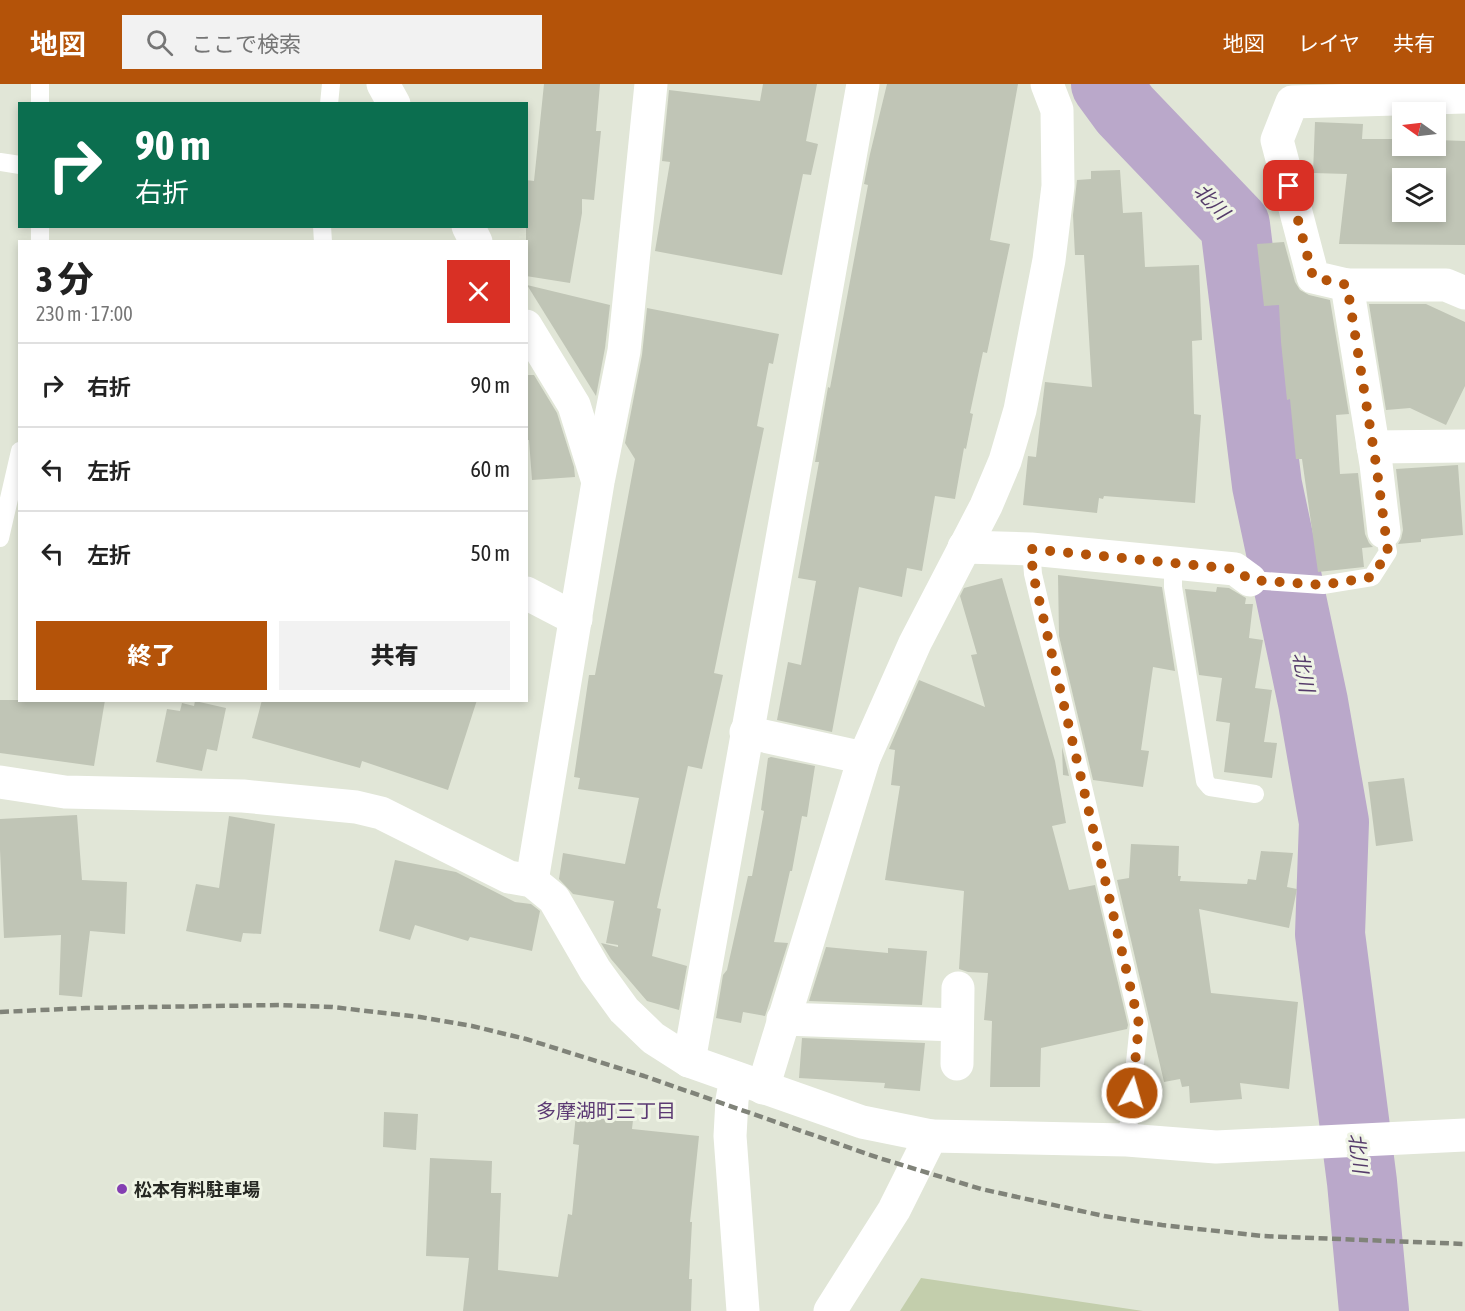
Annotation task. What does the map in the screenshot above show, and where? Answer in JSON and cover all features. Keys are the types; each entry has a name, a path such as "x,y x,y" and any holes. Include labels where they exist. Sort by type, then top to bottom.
{"street":[{"path":"383,84 393,102"},
{"path":"532,881 598,482 624,351 651,84"},
{"path":"689,1061 863,84"},
{"path":"743,1311 730,1136 732,1100 750,1083 783,1019 864,758 915,643 986,506 1005,461 1020,410 1049,260 1058,186 1058,110 1047,84"},
{"path":"1465,97 1292,102 1277,140 1313,277 1347,285 1446,285 1465,293"},
{"path":"1347,285 1384,532"},
{"path":"528,329 574,405 598,482"},
{"path":"1373,447 1465,446"},
{"path":"964,547 1031,549 1235,569 1250,580"},
{"path":"528,594 576,619"},
{"path":"746,732 864,758"},
{"path":"0,782 65,792 243,796 356,807 381,813 509,877 532,881 554,899 595,970 624,1010 653,1038 689,1061 862,1122 931,1136 1127,1140 1216,1147 1465,1135"},
{"path":"957,1064 958,988"},
{"path":"783,1019 957,1025"},
{"path":"830,1311 894,1210 931,1136"}],"lane":[{"path":"40,84 40,102"},
{"path":"329,102 331,84"},
{"path":"0,162 18,165"},
{"path":"0,538 18,461"},
{"path":"1250,580 1323,585 1372,577 1388,552 1384,532"},
{"path":"1031,549 1033,574 1139,1024 1127,1140"},
{"path":"1173,564 1173,587 1205,781 1210,787 1255,794"}],"green space":[{"path":"921,1278 1143,1311 900,1311"}],"building":[{"path":"544,84 600,84 596,131 601,131 594,200 582,199 582,213 570,283 528,276 526,228 528,228 528,180 534,181"},
{"path":"763,84 817,84 806,141 818,144 811,175 803,174 782,275 655,251 670,162 662,161 669,90 760,101"},
{"path":"887,84 1018,84 990,240 1010,244 987,353 983,352 955,499 935,496 922,571 907,568 902,597 859,587 832,732 777,720 788,662 801,665 816,581 798,578 819,462 815,462 828,387 830,388 868,185 864,184"},
{"path":"1315,122 1363,124 1362,139 1392,139 1392,156 1446,156 1446,140 1465,141 1465,245 1339,244 1347,174 1313,173"},
{"path":"1120,170 1123,213 1142,212 1145,267 1199,265 1202,340 1192,341 1194,414 1201,415 1195,503 1104,496 1103,499 1099,498 1097,513 1023,505 1028,456 1036,457 1045,382 1092,387 1084,255 1075,255 1073,215 1077,180 1091,179 1091,171"},
{"path":"1284,242 1295,282 1300,290 1309,295 1330,300 1349,414 1336,415 1340,474 1358,473 1365,534 1373,547 1362,548 1364,567 1318,572 1302,459 1296,459 1290,399 1287,400 1279,305 1264,306 1257,244"},
{"path":"528,285 610,305 596,396 528,287"},
{"path":"1369,304 1426,304 1465,322 1465,386 1446,425 1410,408 1386,410"},
{"path":"647,308 779,334 773,364 769,363 757,426 764,428 714,673 723,675 702,769 688,766 657,908 661,909 652,956 687,966 679,1010 647,1001 611,959 601,943 618,947 618,945 606,943 614,901 573,894 559,879 563,853 625,864 639,798 578,789 580,778 574,777 589,675 595,675 635,459 625,443 642,355"},
{"path":"528,375 534,375 557,413 575,477 532,480"},
{"path":"1458,465 1463,535 1398,544 1403,530 1396,469"},
{"path":"1058,575 1162,587 1175,671 1153,667 1141,750 1149,751 1143,787 1093,780 1059,636"},
{"path":"1002,578 1055,761 1066,823 1052,826 1069,890 1095,885 1128,1025 1127,1029 1041,1048 1040,1087 990,1087 992,1021 984,1020 988,973 959,969 964,891 885,880 900,786 891,785 895,750 889,749 919,680 985,707 971,655 977,654 960,596 964,588"},
{"path":"1217,587 1229,588 1246,598 1245,604 1253,604 1249,638 1263,640 1255,688 1272,690 1264,742 1277,743 1272,778 1224,772 1230,723 1216,721 1222,678 1199,675 1185,589 1216,592"},
{"path":"0,700 105,702 94,766 0,753"},
{"path":"195,702 199,702 226,708 217,751 207,749 202,771 156,762 167,709 180,711 182,703 194,706"},
{"path":"261,702 476,702 448,790 362,761 360,768 252,738"},
{"path":"1062,747 1069,776 1063,775"},
{"path":"768,758 815,766 807,817 802,816 792,871 790,871 774,942 788,943 765,1016 743,1012 741,1023 716,1018 723,975 727,970 748,876 752,876 764,811 761,810"},
{"path":"1404,778 1413,841 1376,846 1368,782"},
{"path":"77,815 82,880 127,882 125,934 90,931 82,997 59,995 61,935 4,938 0,850 0,819"},
{"path":"229,816 275,824 261,934 243,933 241,942 186,931 196,884 219,888"},
{"path":"1131,844 1179,846 1178,876 1181,876 1180,881 1247,884 1248,879 1256,880 1261,851 1293,853 1287,887 1297,889 1289,928 1199,909 1211,993 1298,1002 1289,1089 1240,1083 1242,1099 1190,1103 1189,1086 1182,1087 1180,1079 1164,1082 1117,880 1129,878"},
{"path":"395,860 456,872 515,902 531,904 540,911 532,951 470,937 468,941 415,925 410,940 379,931"},
{"path":"826,947 888,953 888,948 927,951 922,1005 809,1001"},
{"path":"802,1038 925,1043 920,1091 884,1088 885,1083 799,1078"},
{"path":"577,1104 634,1111 632,1129 699,1136 690,1222 692,1222 689,1279 692,1279 691,1311 463,1311 469,1258 426,1256 430,1158 492,1161 491,1193 501,1193 498,1270 558,1277 568,1214 572,1215 579,1145 573,1144"},
{"path":"384,1112 418,1114 416,1150 383,1147"}],"waterway":[{"name":"北川","path":"1106,84 1125,110 1235,225 1267,485 1313,702 1334,822 1330,934 1362,1182 1374,1311"}],"railway":[{"path":"0,1012 86,1008 279,1005 332,1007 420,1017 526,1039 644,1076 879,1158 981,1189 1104,1216 1262,1236 1465,1244"}],"place":[{"name":"松本有料駐車場","path":"122,1189"}],"district":[{"name":"多摩湖町三丁目","path":"606,1110"}],"route":[{"path":"1132,1093 1139,1024 1033,574 1031,549 1235,569 1250,580 1323,585 1372,577 1388,552 1347,285 1313,277 1289,186"}]}
